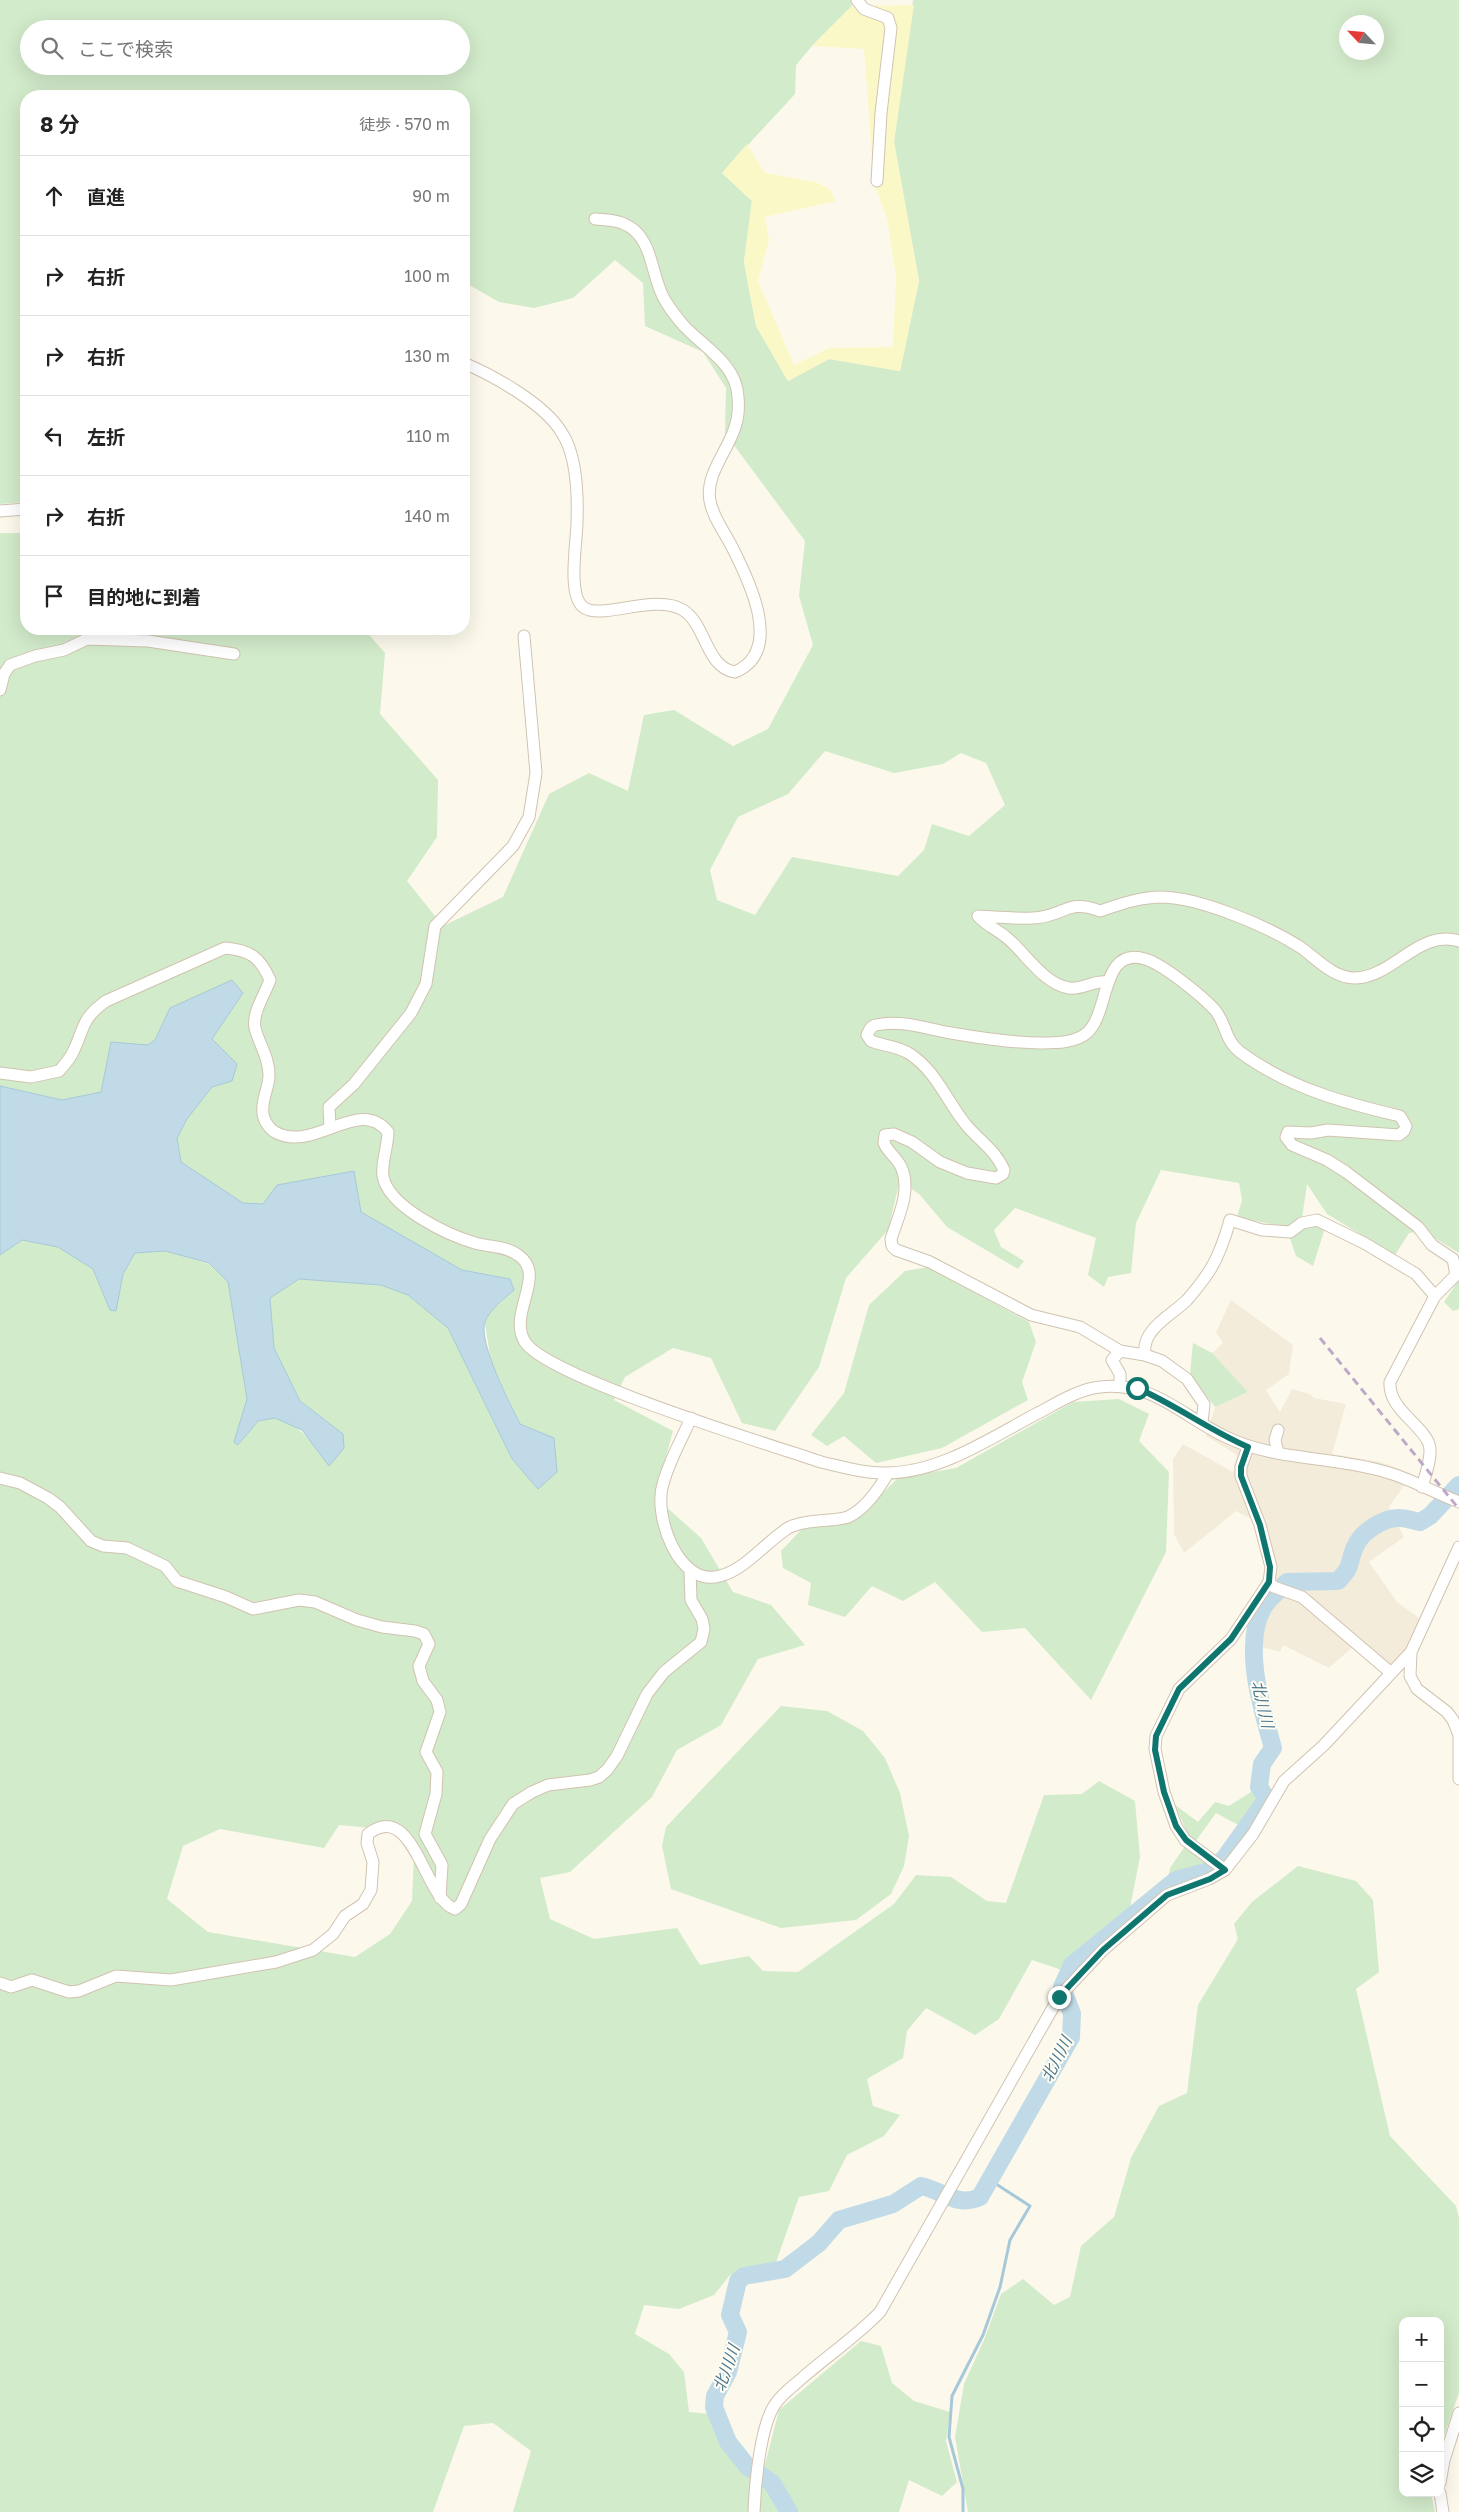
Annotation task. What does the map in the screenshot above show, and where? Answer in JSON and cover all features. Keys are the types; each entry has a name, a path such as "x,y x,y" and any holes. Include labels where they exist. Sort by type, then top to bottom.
{"street":[{"path":"856,0 864,9 888,18 892,28 880,113 877,182"},
{"path":"470,366 508,386 540,410 562,431 570,448 577,520 574,578 577,598 581,605 593,610 664,604 687,613 698,625 712,654 722,666 736,672 754,660 760,642 757,610 740,564 714,517 709,488 737,421 738,396 736,385 720,360 684,326 665,301 657,285 642,240 634,231 616,220 595,219"},
{"path":"0,511 20,509"},
{"path":"330,1128 328,1107 354,1084 411,1013 426,984 435,926 513,846 529,817 536,773 524,636"},
{"path":"0,690 4,674 10,666 35,656 64,650 87,639 148,641 234,654"},
{"path":"1107,982 1102,981 1081,988 1068,988 1056,983 1036,969 1006,937 978,916 1034,918 1058,913 1074,905 1084,904 1100,911 1144,898 1176,898 1198,903 1256,923 1301,948 1314,959 1337,973 1355,978 1372,974 1429,941 1451,938 1459,941"},
{"path":"0,1073 31,1077 59,1071 73,1054 83,1024 92,1010 106,1001 225,948 242,949 255,957 265,968 270,980 256,1014 255,1026 267,1060 269,1077 263,1100 262,1115 271,1130 284,1137 301,1138 357,1119 370,1118 381,1122 388,1132 383,1175 388,1190 407,1209 446,1231 474,1242 507,1249 519,1255 528,1266 530,1278 521,1309 520,1328 525,1342 536,1354 634,1398 821,1462 851,1469 888,1473 914,1469 952,1458 1071,1396 1098,1387 1120,1385 1137,1388 1164,1400 1222,1436 1248,1447 1278,1454 1334,1461 1386,1472 1457,1502"},
{"path":"1202,1423 1204,1404 1187,1379 1162,1361 1145,1355 1120,1351 1080,1327 1031,1315 930,1262 896,1250 892,1246 891,1239 904,1198 905,1184 902,1170 896,1157 884,1143 885,1135 894,1134 912,1142 940,1162 967,1174 996,1178 1004,1174 1004,1170 993,1151 968,1127 946,1097 940,1083 911,1054 896,1047 870,1041 867,1035 874,1025 898,1023 952,1033 1010,1040 1040,1043 1066,1042 1088,1032 1101,1012 1108,989 1107,982 1122,960 1128,957 1146,959 1160,965 1215,1011 1226,1036 1238,1050 1275,1074 1345,1103 1400,1116 1406,1126 1404,1131 1399,1134 1328,1130 1311,1133 1288,1132 1286,1137 1292,1145 1327,1160 1346,1172 1418,1227 1432,1245 1453,1260 1457,1275 1435,1296 1390,1382 1389,1389 1393,1398 1429,1444 1429,1454 1422,1487"},
{"path":"1145,1355 1144,1346 1154,1327 1187,1300 1209,1272 1222,1246 1230,1220 1262,1230 1290,1232 1302,1223 1317,1220 1364,1243 1416,1274 1435,1296"},
{"path":"1120,1351 1112,1360 1120,1374 1120,1385"},
{"path":"691,1418 662,1485 660,1508 672,1549 690,1570 709,1577 720,1576 738,1567 790,1527 802,1523 848,1517 876,1494 888,1473"},
{"path":"1278,1430 1275,1440 1278,1454"},
{"path":"1225,1870 1186,1840 1176,1826 1164,1792 1155,1750 1156,1736 1179,1689 1231,1639 1271,1585 1270,1567 1260,1525 1241,1476 1241,1467 1248,1447"},
{"path":"0,1478 20,1484 48,1498 60,1507 91,1541 103,1546 127,1548 165,1566 178,1581 226,1597 253,1609 299,1600 315,1602 357,1620 382,1627 424,1634 429,1644 419,1666 422,1681 437,1700 440,1712 426,1752 437,1772 436,1794 426,1834 442,1865 440,1898"},
{"path":"754,2512 757,2474 769,2417 775,2404 816,2365 864,2328 880,2312 1059,1997 1103,1950 1167,1895 1210,1879 1225,1870 1253,1834 1284,1781 1324,1745 1390,1672 1411,1652 1459,1547"},
{"path":"0,1983 11,1987 32,1980 68,1992 79,1991 116,1976 171,1980 276,1962 313,1950 333,1934 345,1916 363,1904 371,1890 373,1862 367,1843 368,1834 378,1826 390,1826 402,1832 417,1853 440,1898 446,1906 455,1909 461,1904 490,1838 513,1804 548,1785 590,1780 607,1770 617,1756 647,1694 664,1672 701,1642 704,1629 702,1619 691,1600 690,1570"},
{"path":"1271,1585 1302,1597 1390,1672"},
{"path":"1411,1652 1412,1684 1447,1712 1453,1720 1458,1735 1459,1779"},
{"path":"1444,2460 1459,2413"},
{"path":"1441,2497 1444,2512"}],"shaded area":[{"path":"1231,1300 1293,1345 1289,1374 1266,1390 1280,1412 1292,1389 1310,1394 1314,1398 1346,1404 1332,1454 1381,1462 1412,1474 1389,1507 1404,1537 1369,1562 1397,1602 1422,1620 1408,1646 1385,1672 1355,1645 1329,1668 1283,1645 1280,1652 1261,1647 1254,1610 1275,1576 1255,1521 1236,1511 1184,1553 1174,1534 1173,1459 1183,1444 1233,1472 1237,1455 1206,1436 1215,1407 1248,1392 1212,1353 1223,1343 1216,1332"}],"green space":[{"path":"0,0 851,0 852,6 796,65 795,94 722,173 752,201 744,262 756,326 788,381 829,359 900,371 919,281 894,142 913,0 1459,0 1459,1253 1423,1231 1409,1233 1395,1255 1327,1214 1307,1184 1302,1218 1325,1228 1313,1266 1296,1256 1286,1227 1237,1217 1242,1200 1239,1183 1161,1170 1136,1223 1131,1273 1108,1277 1104,1287 1088,1275 1096,1238 1015,1208 994,1230 1001,1247 1024,1261 1018,1269 947,1227 920,1195 900,1180 888,1230 846,1278 819,1367 775,1431 742,1423 711,1358 673,1348 625,1377 614,1400 673,1431 655,1497 701,1538 733,1592 771,1605 805,1645 758,1659 721,1725 677,1750 652,1797 570,1872 540,1878 550,1919 594,1939 677,1928 700,1965 749,1956 763,1971 798,1972 894,1904 916,1875 951,1877 987,1901 1006,1903 1044,1795 1082,1794 1099,1781 1135,1801 1140,1857 1129,1913 1062,1970 1032,1960 999,2019 975,2035 926,2008 907,2031 903,2058 867,2079 873,2106 900,2115 884,2136 847,2155 829,2191 799,2197 774,2268 730,2275 714,2295 679,2309 644,2305 635,2334 669,2354 684,2372 689,2412 711,2414 730,2457 760,2484 779,2410 861,2341 881,2346 892,2383 914,2401 950,2412 946,2441 957,2482 942,2496 909,2480 899,2512 513,2512 531,2451 493,2423 464,2426 433,2512 0,2512 0,1255 22,1240 58,1247 93,1269 110,1310 116,1311 123,1274 135,1253 165,1251 209,1264 228,1282 247,1399 234,1442 239,1445 259,1421 270,1418 280,1419 300,1430 329,1465 343,1434 300,1401 274,1348 270,1298 299,1279 381,1285 408,1295 448,1328 512,1460 538,1488 554,1438 520,1424 491,1362 485,1323 491,1311 514,1290 510,1279 462,1270 361,1212 243,1203 181,1162 177,1138 187,1119 212,1087 232,1081 212,1039 243,993 170,1008 155,1040 148,1045 111,1042 101,1092 62,1100 0,1086 0,533 20,532 20,635 369,635 385,653 380,714 438,780 437,837 407,881 443,926 503,897 549,794 589,773 628,791 644,715 674,710 733,746 768,729 813,645 799,596 805,541 725,433 726,388 703,352 645,326 643,283 615,260 573,298 534,308 499,302 470,285 470,90 20,90 20,502 0,504","holes":["825,751 894,773 943,764 961,753 986,763 1005,805 969,836 932,824 924,850 898,876 792,857 755,915 717,900 710,870 738,817 788,794","339,1825 393,1830 414,1856 412,1901 390,1934 355,1957 208,1932 167,1899 183,1846 220,1829 324,1848"]},
{"path":"928,1267 1029,1322 1036,1342 1022,1382 1028,1400 942,1448 876,1463 844,1436 827,1446 811,1435 844,1393 869,1305 905,1271"},
{"path":"1459,1280 1459,1309 1453,1311 1444,1302"},
{"path":"1193,1343 1212,1353 1248,1392 1215,1407 1190,1374"},
{"path":"1119,1399 1149,1414 1139,1441 1169,1472 1166,1552 1091,1700 1025,1628 982,1632 935,1582 903,1601 872,1586 845,1617 808,1605 811,1583 783,1568 781,1551 802,1529 854,1521 898,1478 956,1468 1073,1402"},
{"path":"781,1706 827,1711 863,1731 885,1758 900,1793 909,1836 904,1866 891,1894 856,1920 781,1928 671,1889 662,1846 666,1827"},
{"path":"1251,1792 1261,1798 1242,1827 1216,1813 1190,1849 1209,1865 1168,1879 1170,1868 1190,1839 1175,1805 1198,1822 1215,1802 1229,1806"},
{"path":"1298,1866 1356,1881 1373,1900 1379,1972 1356,1989 1390,2136 1456,2206 1459,2218 1459,2393 1444,2436 1444,2317 1399,2317 1399,2497 1432,2497 1435,2512 968,2512 955,2437 964,2384 984,2340 1001,2294 1023,2279 1054,2305 1070,2297 1081,2246 1114,2217 1131,2158 1159,2106 1187,2093 1198,2005 1238,1939 1234,1924 1252,1902"}],"sand":[{"path":"914,5 894,142 919,281 900,371 829,359 788,381 756,326 744,262 752,201 722,173 747,144 765,173 815,182 830,189 836,201 765,217 769,240 758,281 794,365 829,348 893,347 896,277 887,219 874,184 864,49 812,46 852,6"}],"water":[{"path":"232,980 243,993 212,1039 237,1064 232,1081 212,1087 187,1119 177,1138 181,1162 243,1203 263,1204 277,1185 354,1171 361,1212 462,1270 510,1279 514,1290 490,1313 485,1322 484,1332 490,1358 520,1424 554,1438 557,1472 538,1489 512,1459 448,1328 408,1295 381,1285 299,1279 270,1298 274,1348 300,1401 343,1434 344,1448 329,1466 302,1430 275,1418 258,1421 238,1445 234,1442 247,1399 228,1282 209,1263 165,1251 135,1253 123,1274 116,1311 110,1310 93,1269 58,1247 22,1240 0,1255 0,1086 62,1100 101,1092 111,1042 148,1045 155,1040 170,1008"}],"waterway":[{"name":"北川川","path":"789,2512 772,2483 747,2466 728,2442 714,2407 715,2396 728,2372 738,2332 730,2315 738,2281 744,2276 785,2269 819,2243 839,2220 893,2204 921,2186 957,2199 972,2200 980,2197 1071,2037 1072,2014 1062,1987 1072,1965 1176,1880 1206,1872 1224,1859 1264,1803 1265,1796 1259,1787 1262,1764 1273,1748 1259,1697 1254,1659 1254,1640 1257,1623 1265,1605 1287,1582 1338,1581 1348,1568 1358,1541 1374,1526 1394,1518 1405,1518 1420,1522 1430,1516 1459,1485"},
{"path":"963,2512 963,2489 949,2437 952,2396 983,2335 1000,2287 1010,2240 1030,2206 990,2180"}],"railway":[{"path":"1320,1338 1459,1509"}],"route":[{"path":"1059,1997 1103,1950 1167,1895 1210,1879 1225,1870 1186,1840 1176,1826 1164,1792 1155,1750 1156,1736 1179,1689 1231,1639 1269,1582 1270,1567 1260,1525 1241,1476 1241,1467 1248,1447 1222,1436 1164,1400 1137,1388"}]}
